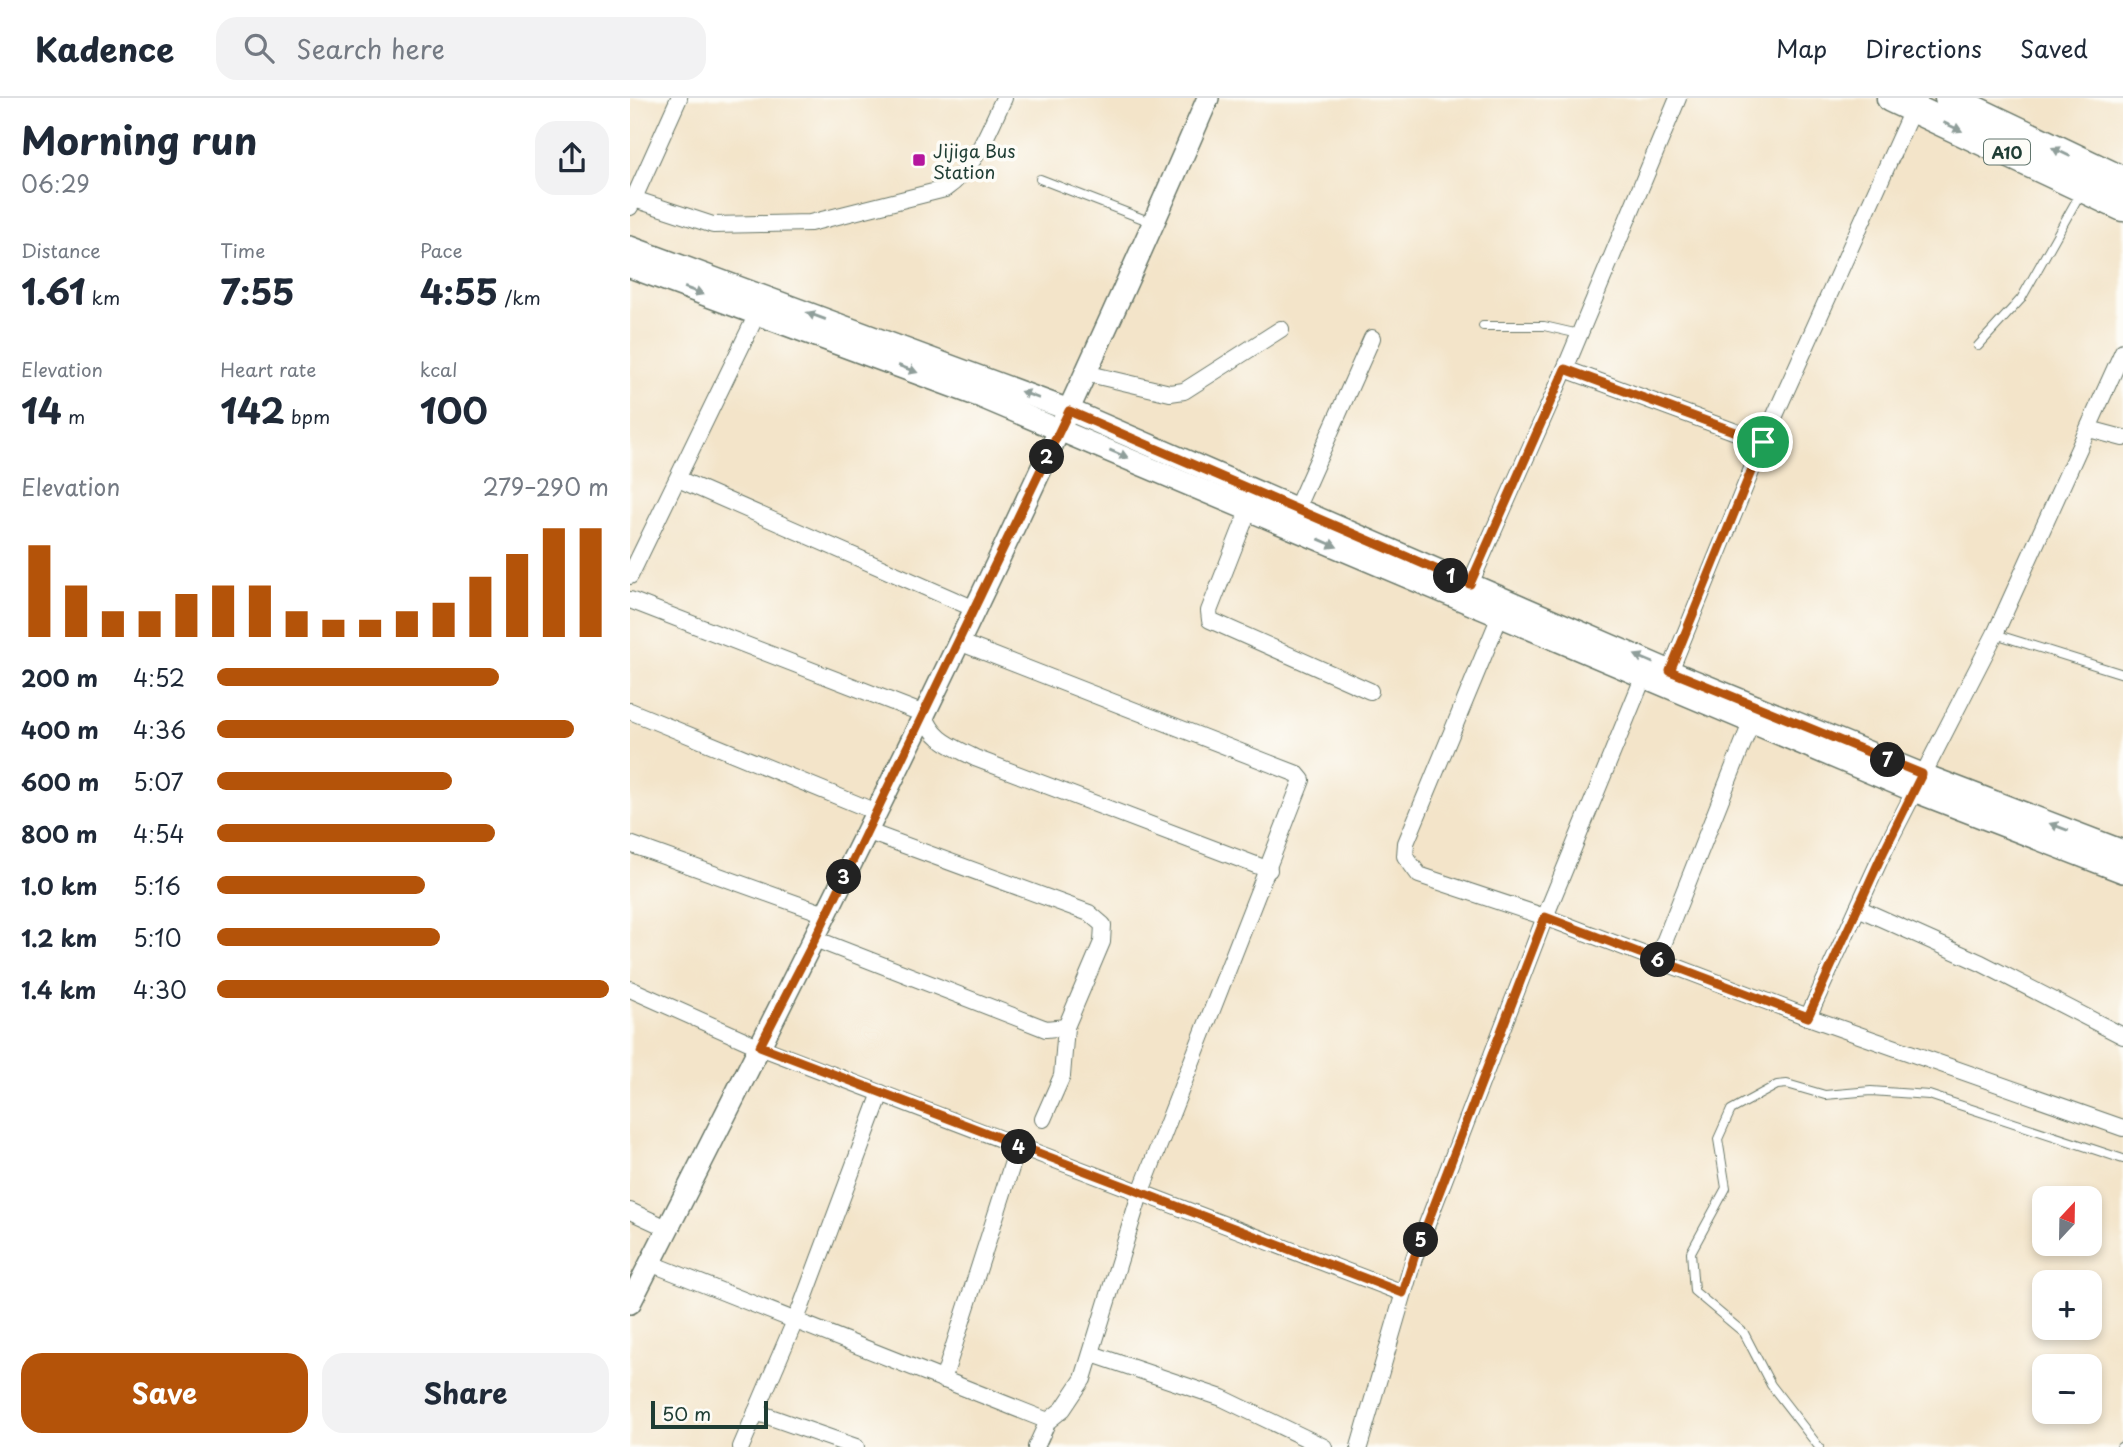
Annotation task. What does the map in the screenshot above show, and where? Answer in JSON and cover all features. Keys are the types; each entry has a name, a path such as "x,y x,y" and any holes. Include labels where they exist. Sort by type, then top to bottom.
{"highway":[{"name":"A10","path":"1949,98 2123,181"},
{"name":"A10","path":"1902,103 2123,207"}],"main road":[{"path":"630,1303 815,939 960,642 1065,420 1208,98"},
{"path":"630,247 1297,509 2123,872"},
{"path":"630,267 757,314 1065,420 1249,509 1751,723 1918,783 2123,851"}],"street":[{"path":"680,98 632,203 713,225 810,223 945,189 961,178 971,165 1003,98"},
{"path":"1470,584 1565,369 1678,98"},
{"path":"1670,671 1902,103"},
{"path":"630,576 757,314"},
{"path":"1086,373 1170,393 1184,391 1281,329"},
{"path":"1297,509 1372,338"},
{"path":"1808,1017 1918,783 1995,634 2123,351"},
{"path":"1565,369 1763,442"},
{"path":"2089,429 2123,438"},
{"path":"678,479 975,609"},
{"path":"1249,509 1209,611 1210,620 1370,691"},
{"path":"630,600 924,714 930,731 975,758 1269,870"},
{"path":"1500,616 1410,832 1405,856 1419,874 1545,917 1808,1017 2123,1128"},
{"path":"960,642 1297,774 1302,780 1300,792 1140,1194 1083,1378 1063,1409 1048,1420 1036,1447"},
{"path":"1359,1447 1414,1258 1545,917 1643,678"},
{"path":"630,711 876,812"},
{"path":"1657,960 1751,723"},
{"path":"866,831 1088,913 1103,925 1102,942 1066,1027 1062,1076 1043,1119"},
{"path":"630,844 825,914"},
{"path":"1858,908 1934,940 2098,1020 2123,1036"},
{"path":"815,939 1046,1029 1066,1027"},
{"path":"630,989 760,1046 1403,1293"},
{"path":"741,1447 795,1322 881,1093"},
{"path":"943,1380 1017,1146"},
{"path":"630,1211 669,1229"},
{"path":"650,1263 1048,1420"},
{"path":"1092,1354 1222,1398 1324,1447"},
{"path":"756,1412 856,1447"}],"lane":[{"path":"1040,179 1153,223"},
{"path":"1979,346 2021,299 2083,188"},
{"path":"1483,326 1544,326 1579,334"},
{"path":"1995,634 2123,674"},
{"path":"1819,1447 1771,1385 1745,1333 1695,1291 1691,1252 1727,1188 1718,1139 1731,1110 1777,1085 1787,1084 1825,1095 1871,1091 1929,1096 2123,1159"}],"place":[{"name":"Jijiga Bus Station","path":"919,160"}],"route":[{"path":"1565,369 1763,442 1670,671 1922,774 1808,1017 1545,917 1403,1293 1363,1280 760,1046 815,939 1069,411 1470,584 1565,369"}]}
